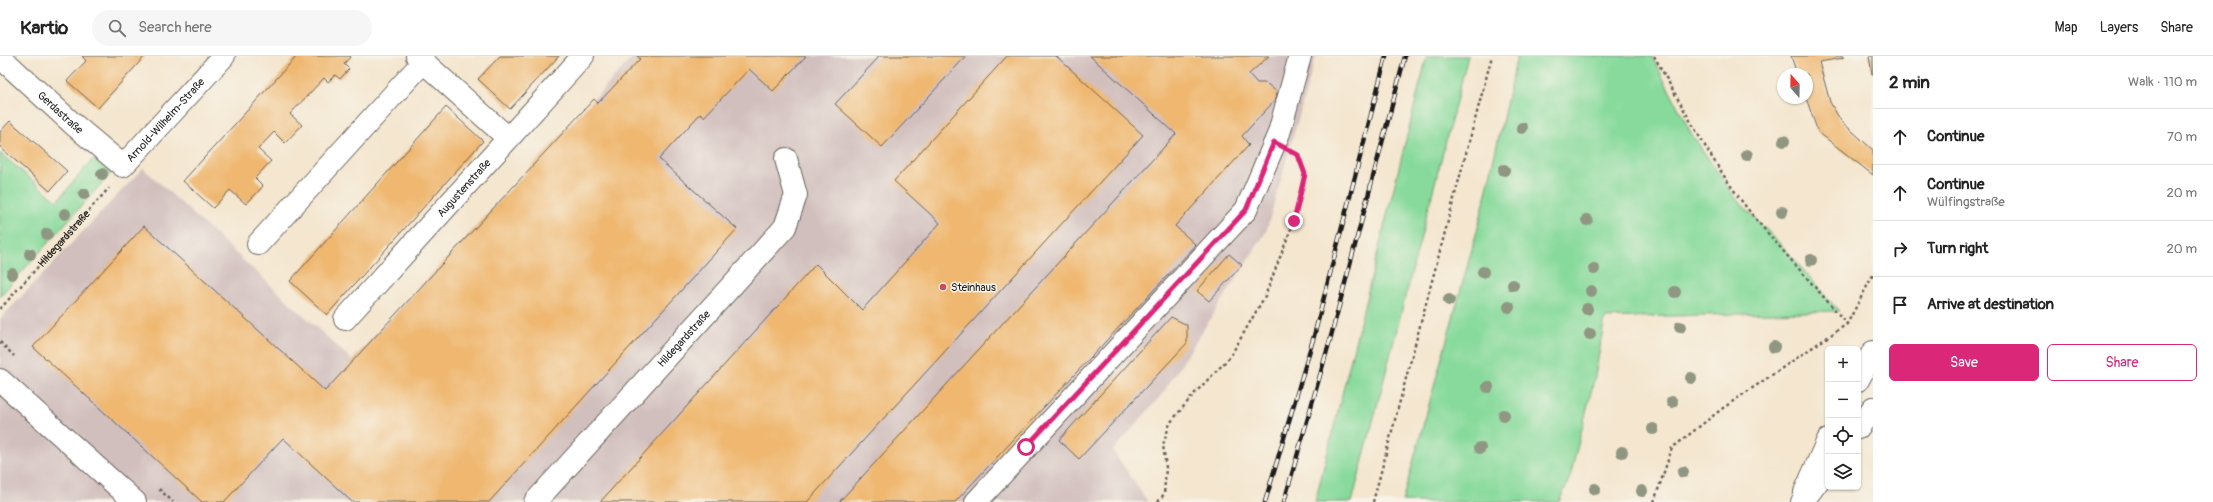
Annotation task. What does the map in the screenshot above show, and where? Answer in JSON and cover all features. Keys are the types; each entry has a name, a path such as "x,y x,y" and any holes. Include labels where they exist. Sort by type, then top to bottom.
{"street":[{"name":"Arnold-Wilhelm-Straße","path":"123,166 224,56"},
{"name":"Augustenstraße","path":"345,319 583,56"},
{"path":"976,502 1246,210 1279,133 1300,56"},
{"name":"Gerdastraße","path":"0,57 73,124 123,166"},
{"path":"258,244 420,59 508,138"},
{"name":"Hildegardstraße","path":"545,499 785,226 796,195 786,159"},
{"path":"1861,374 1873,352"},
{"path":"0,380 135,502"},
{"path":"1861,424 1873,408"},
{"path":"1801,502 1825,447"},
{"path":"1801,502 1825,472"}],"path":[{"path":"1373,502 1492,56"},
{"path":"1654,56 1708,151 1733,187 1759,223 1847,324"},
{"path":"1158,502 1164,494 1166,468 1163,445 1170,423 1194,394 1230,357 1265,296 1294,221 1305,174 1298,155 1274,142"},
{"name":"Hildegardstraße","path":"0,309 117,179 123,166"},
{"path":"1654,502 1662,482 1672,448 1723,408 1847,324 1873,275"}],"shaded area":[{"path":"634,56 1316,56 1266,232 1163,393 1113,451 1148,502 0,502 0,319 143,168 352,360"}],"green space":[{"path":"1427,56 1468,56 1352,502 1315,502"},
{"path":"1517,56 1652,56 1691,133 1733,195 1784,248 1839,311 1605,318 1595,376 1570,477 1559,502 1402,502 1480,220"},
{"path":"0,153 57,201 93,159 111,173 0,296"}],"building":[{"path":"82,56 145,56 98,108 67,81 86,61"},
{"path":"297,56 351,56 344,64 349,69 340,79 335,75 328,82 324,78 290,114 302,125 285,143 274,132 258,149 271,161 255,178 263,186 255,195 246,204 230,190 213,208 183,181"},
{"path":"500,56 559,56 510,109 478,79"},
{"path":"637,56 806,56 773,91 749,69 704,117 700,114 659,159 737,229 489,502 352,502 283,438 224,502 202,502 33,347 144,226 325,391 594,99 598,103 640,59"},
{"path":"876,56 966,56 882,147 835,104 878,58"},
{"name":"Steinhaus","path":"1007,56 1056,56 1143,135 807,502 600,502 816,264 862,310 940,223 894,181"},
{"name":"Steinhaus","path":"1090,56 1269,56 1249,74 1257,83 1266,83 1277,92 1276,99 1242,136 1249,145 1175,226 1196,245 955,502 839,502 1176,134"},
{"path":"1791,56 1843,56 1843,58 1819,62 1830,102 1841,121 1873,150 1873,175 1818,132 1808,104 1813,104 1813,68 1795,68"},
{"path":"1869,56 1873,56 1873,74 1872,74"},
{"path":"446,107 483,141 327,315 290,281"},
{"path":"10,121 67,171 50,191 0,147 0,132"},
{"path":"1229,254 1242,265 1209,301 1197,291"},
{"path":"1171,317 1187,325 1187,343 1079,459 1059,440"}],"railway":[{"path":"1265,502 1314,336 1386,56"},
{"path":"1284,502 1330,340 1405,56"}],"place":[{"name":"Steinhaus","path":"943,287"}],"route":[{"path":"1026,447 1246,210 1274,142 1298,155 1305,174 1294,221"}]}
